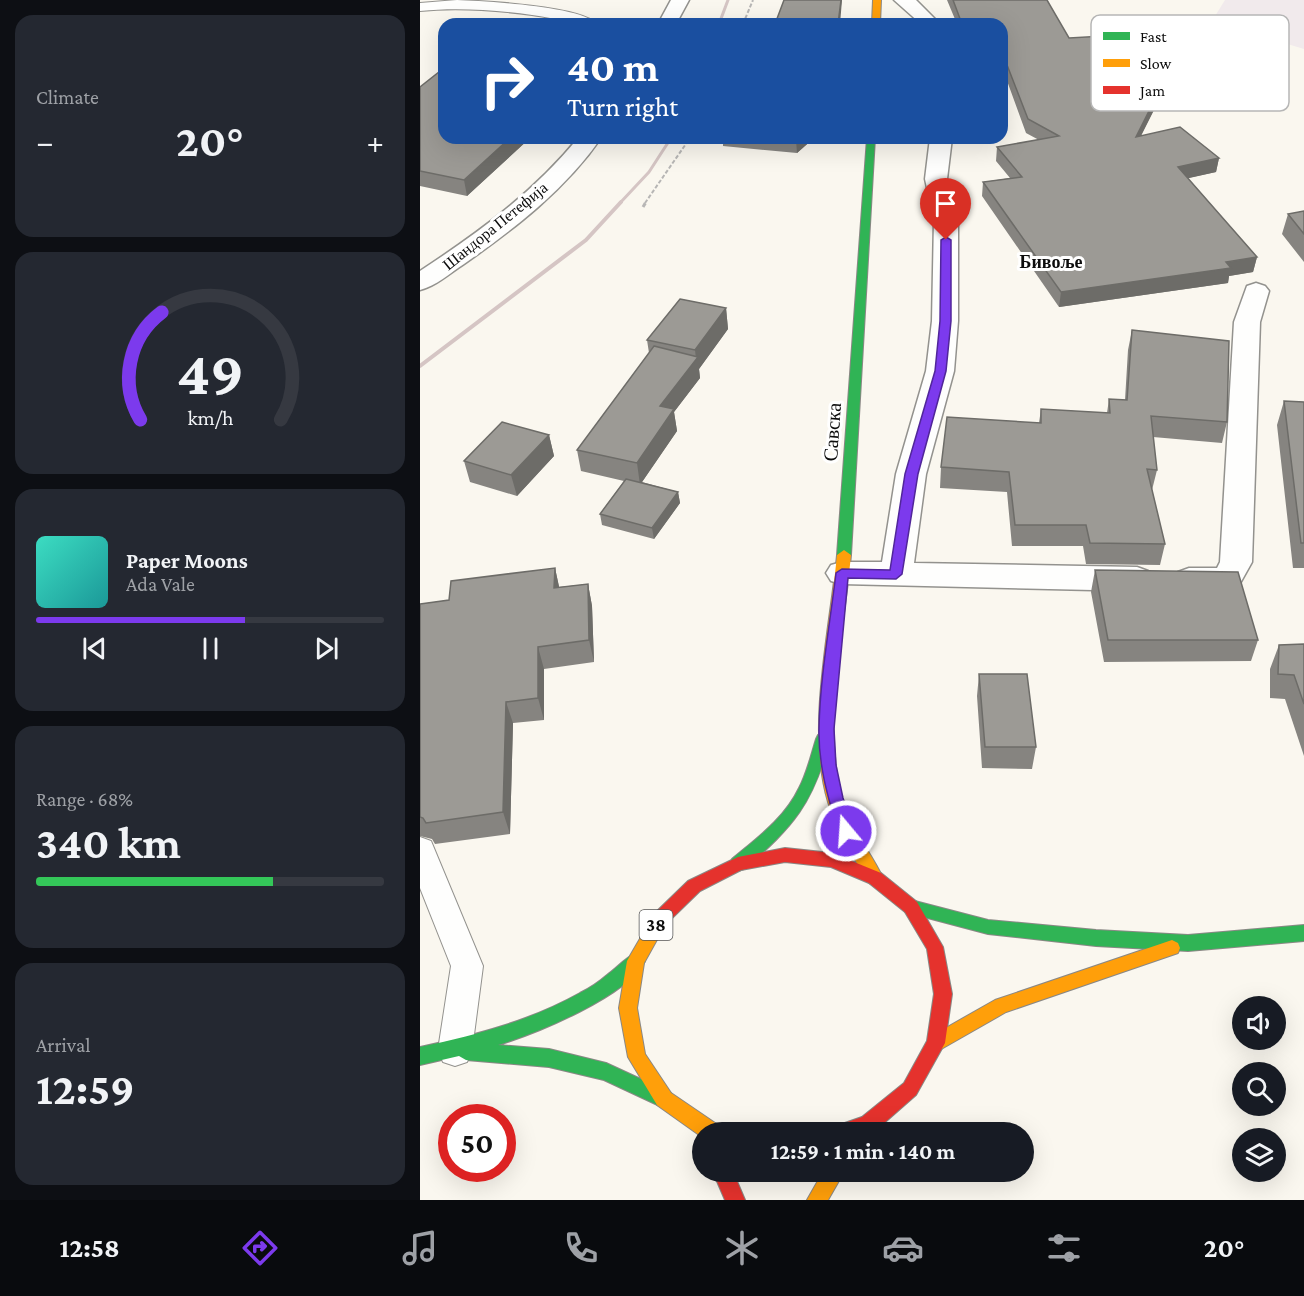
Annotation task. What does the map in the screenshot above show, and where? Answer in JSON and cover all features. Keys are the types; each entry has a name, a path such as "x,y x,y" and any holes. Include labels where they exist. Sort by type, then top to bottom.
{"main road":[{"path":"876,18 877,0"},
{"name":"Савска","path":"738,864 772,834 800,800 815,767 826,729 842,573 871,144"},
{"name":"Савска","path":"826,729 831,776 846,831 876,878"},
{"name":"38","path":"420,1056 456,1050 564,1012 611,986 636,961 660,919 694,886 738,864 784,855 832,860 876,878 911,907 935,947 943,994 936,1043 910,1089 872,1122"},
{"name":"38","path":"911,907 988,927 1188,943 1304,933"},
{"name":"38","path":"936,1043 1001,1006 1188,943"},
{"name":"38","path":"636,961 628,1008 637,1057 664,1099"},
{"name":"38","path":"456,1050 549,1058 606,1072 664,1099 695,1122"},
{"path":"727,1182 735,1200"},
{"path":"817,1200 828,1182"}],"street":[{"path":"670,18 680,0"},
{"path":"903,0 915,7 925,18"},
{"name":"Шандора Петефија","path":"420,282 465,254 527,204 585,144"},
{"path":"896,574 911,474 940,371 945,321 946,220 936,179 940,144"},
{"path":"842,573 1227,579 1236,562 1247,322 1256,291"}],"lane":[{"path":"420,7 452,5 557,14 576,18"},
{"path":"424,866 467,966 456,1050"}],"path":[{"path":"746,18 753,0"},
{"path":"643,207 686,144"}],"shaded area":[{"path":"1225,0 1304,0 1304,49 1289,44 1289,15 1216,15"}],"building":[{"path":"784,0 841,0 839,18 777,18"},
{"path":"953,0 1047,0 1069,38 1091,37 1091,111 1149,111 1136,137 1180,127 1219,158 1178,167 1257,257 1226,262 1231,268 1061,292 983,182 1022,177 997,147 1059,136 1028,119 1008,67 1008,18 960,18"},
{"path":"438,73 438,144 503,144 464,180 420,171 420,87"},
{"path":"1304,211 1304,234 1288,214"},
{"path":"680,299 726,308 695,350 647,340"},
{"path":"1132,330 1229,341 1227,422 1151,416 1157,470 1147,469 1165,544 1090,543 1086,525 1015,525 1009,472 941,467 947,417 1041,423 1041,409 1110,413 1109,399 1127,400"},
{"path":"654,346 698,357 660,406 674,409 637,463 577,450"},
{"path":"1284,401 1304,402 1304,543 1301,543"},
{"path":"502,422 549,435 511,475 464,461"},
{"path":"626,479 678,492 652,528 600,514"},
{"path":"555,568 554,588 588,584 589,640 538,647 538,698 506,702 503,812 426,823 420,817 420,604 449,600 451,581"},
{"path":"1095,570 1238,572 1258,640 1108,640"},
{"path":"1304,644 1304,704 1294,675 1278,674 1279,645"},
{"path":"979,674 1027,674 1036,747 985,747"}],"railway":[{"path":"721,18 728,0"},
{"path":"620,203 649,172 667,144"},
{"path":"420,366 586,240 621,202"}],"traffic: fast":[{"path":"844,555 871,144"},
{"path":"738,864 772,835 794,810 811,779 823,739"},
{"path":"911,907 988,927 1096,938 1188,943 1304,933"},
{"path":"420,1056 478,1042 536,1024 589,998 614,981 636,961"},
{"path":"466,1051 549,1058 606,1072 664,1099"}],"traffic: slow":[{"path":"876,18 877,0"},
{"path":"844,555 829,695 827,731 829,766 835,800 846,831 875,878"},
{"path":"661,918 636,961 628,1008 637,1057 664,1099 697,1122"},
{"path":"936,1043 1001,1006 1172,948"},
{"path":"817,1200 828,1182"}],"traffic: jam":[{"path":"661,918 694,886 738,864 785,855 832,860 875,878 911,907 935,947 943,994 936,1043 910,1089 870,1122"},
{"path":"727,1182 735,1200"}],"district":[{"name":"Бивоље","path":"1051,262"}],"route":[{"path":"846,831 835,798 826,729 842,573 896,574 911,474 940,371 945,321 946,240"}]}
